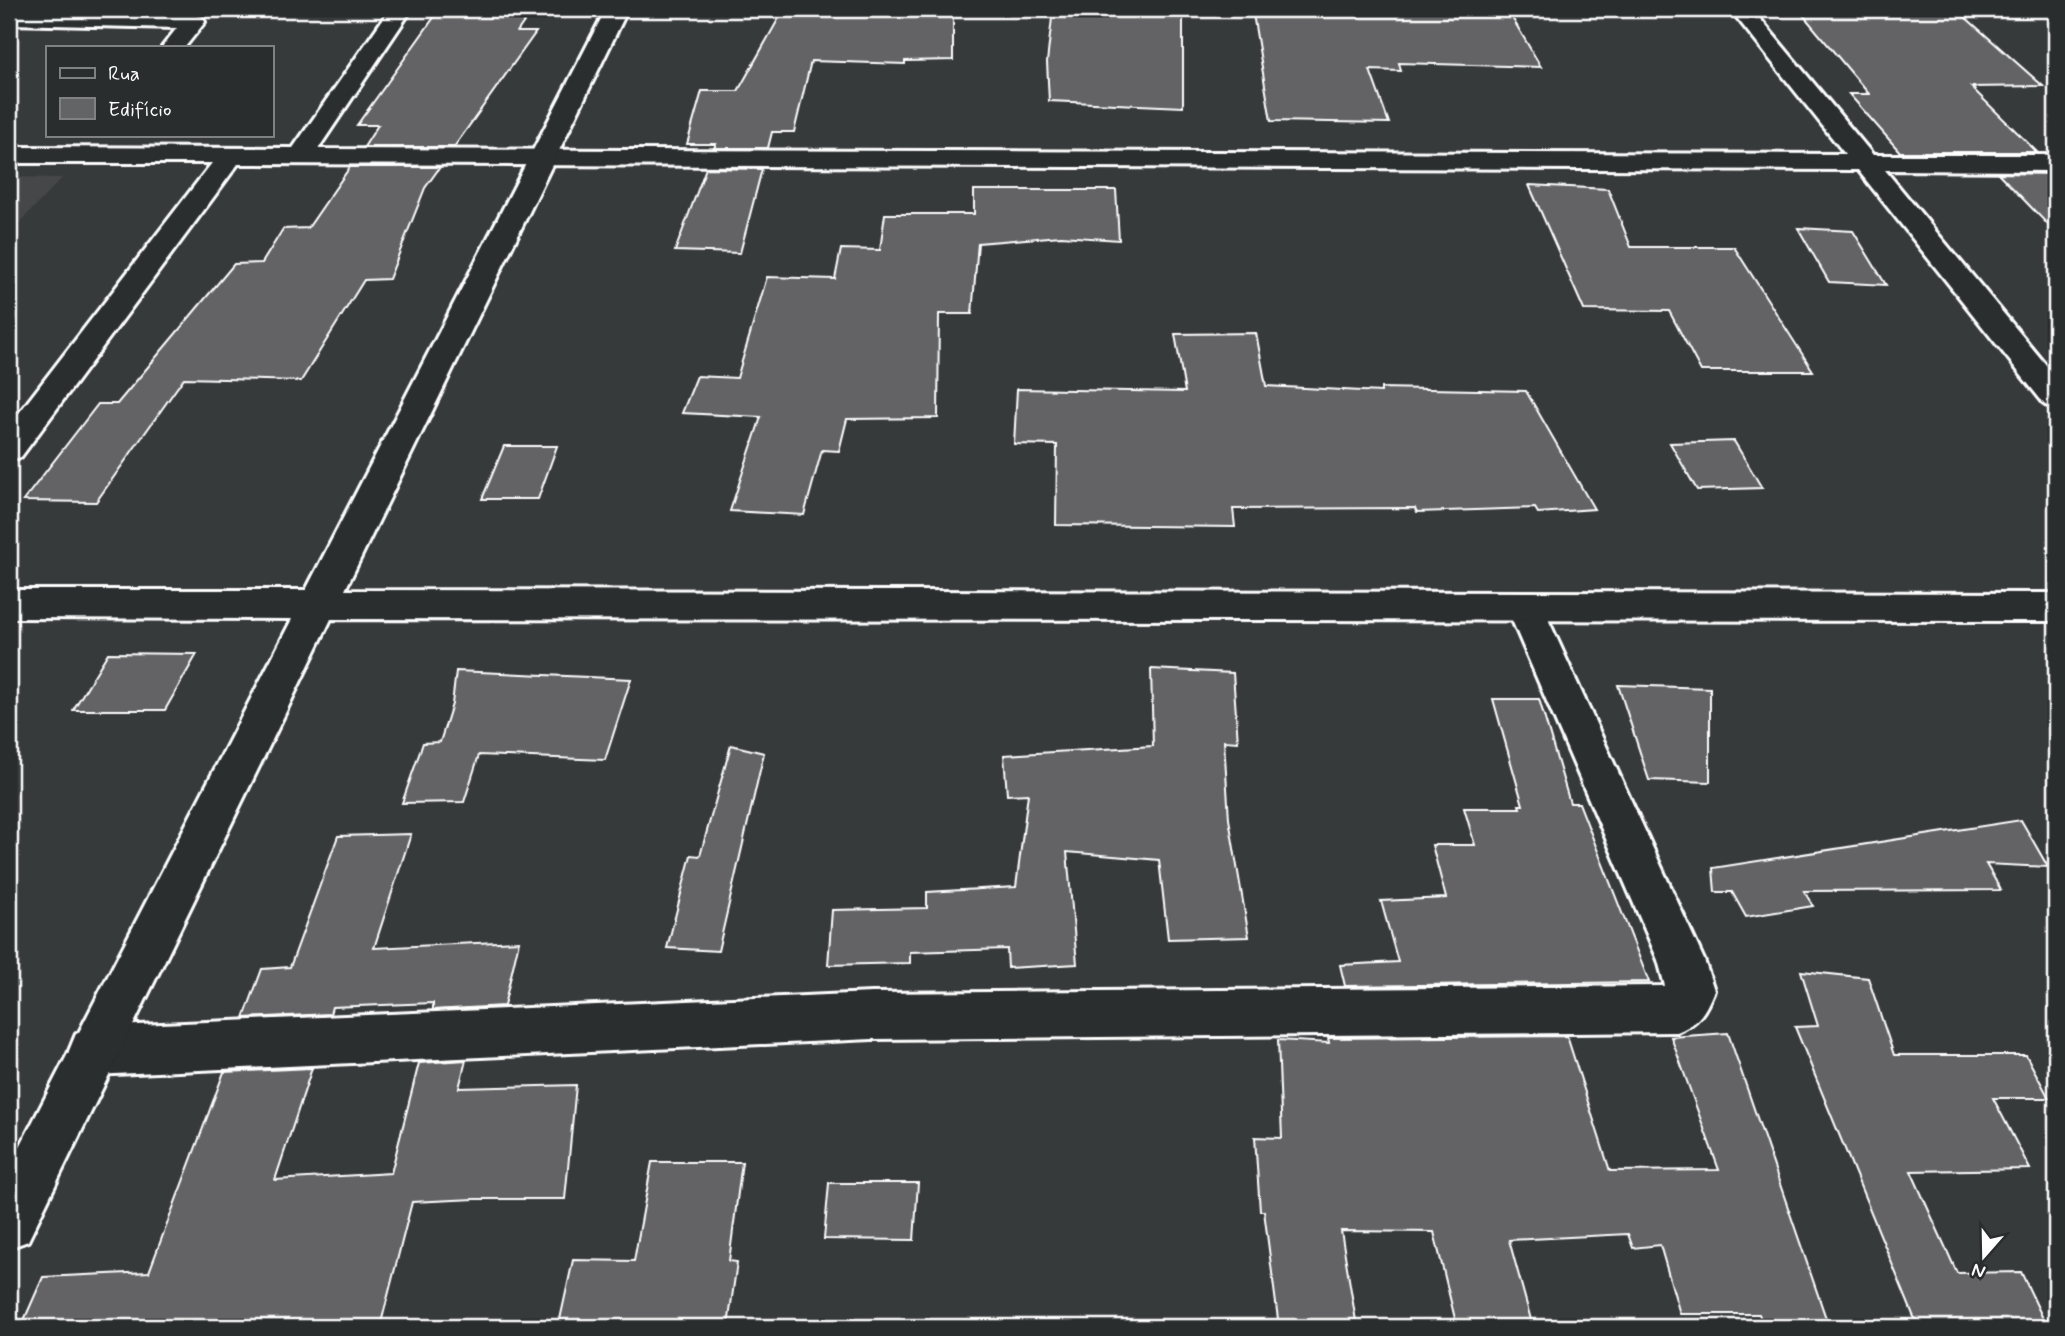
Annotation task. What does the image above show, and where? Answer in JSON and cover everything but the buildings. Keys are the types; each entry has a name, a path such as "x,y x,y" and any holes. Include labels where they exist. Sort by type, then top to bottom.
{"street":[{"path":"299,158 401,9"},
{"path":"9,1222 617,9"},
{"path":"1741,9 2056,398"},
{"path":"9,17 194,22 174,46"},
{"path":"70,155 88,136"},
{"path":"9,155 229,158 2056,163"},
{"path":"9,449 229,158"},
{"path":"9,604 2056,607"},
{"path":"93,1051 872,1016 1677,1009 1691,990 1681,960 1524,606"}],"shaded area":[{"path":"9,177 62,178 9,234"}]}
